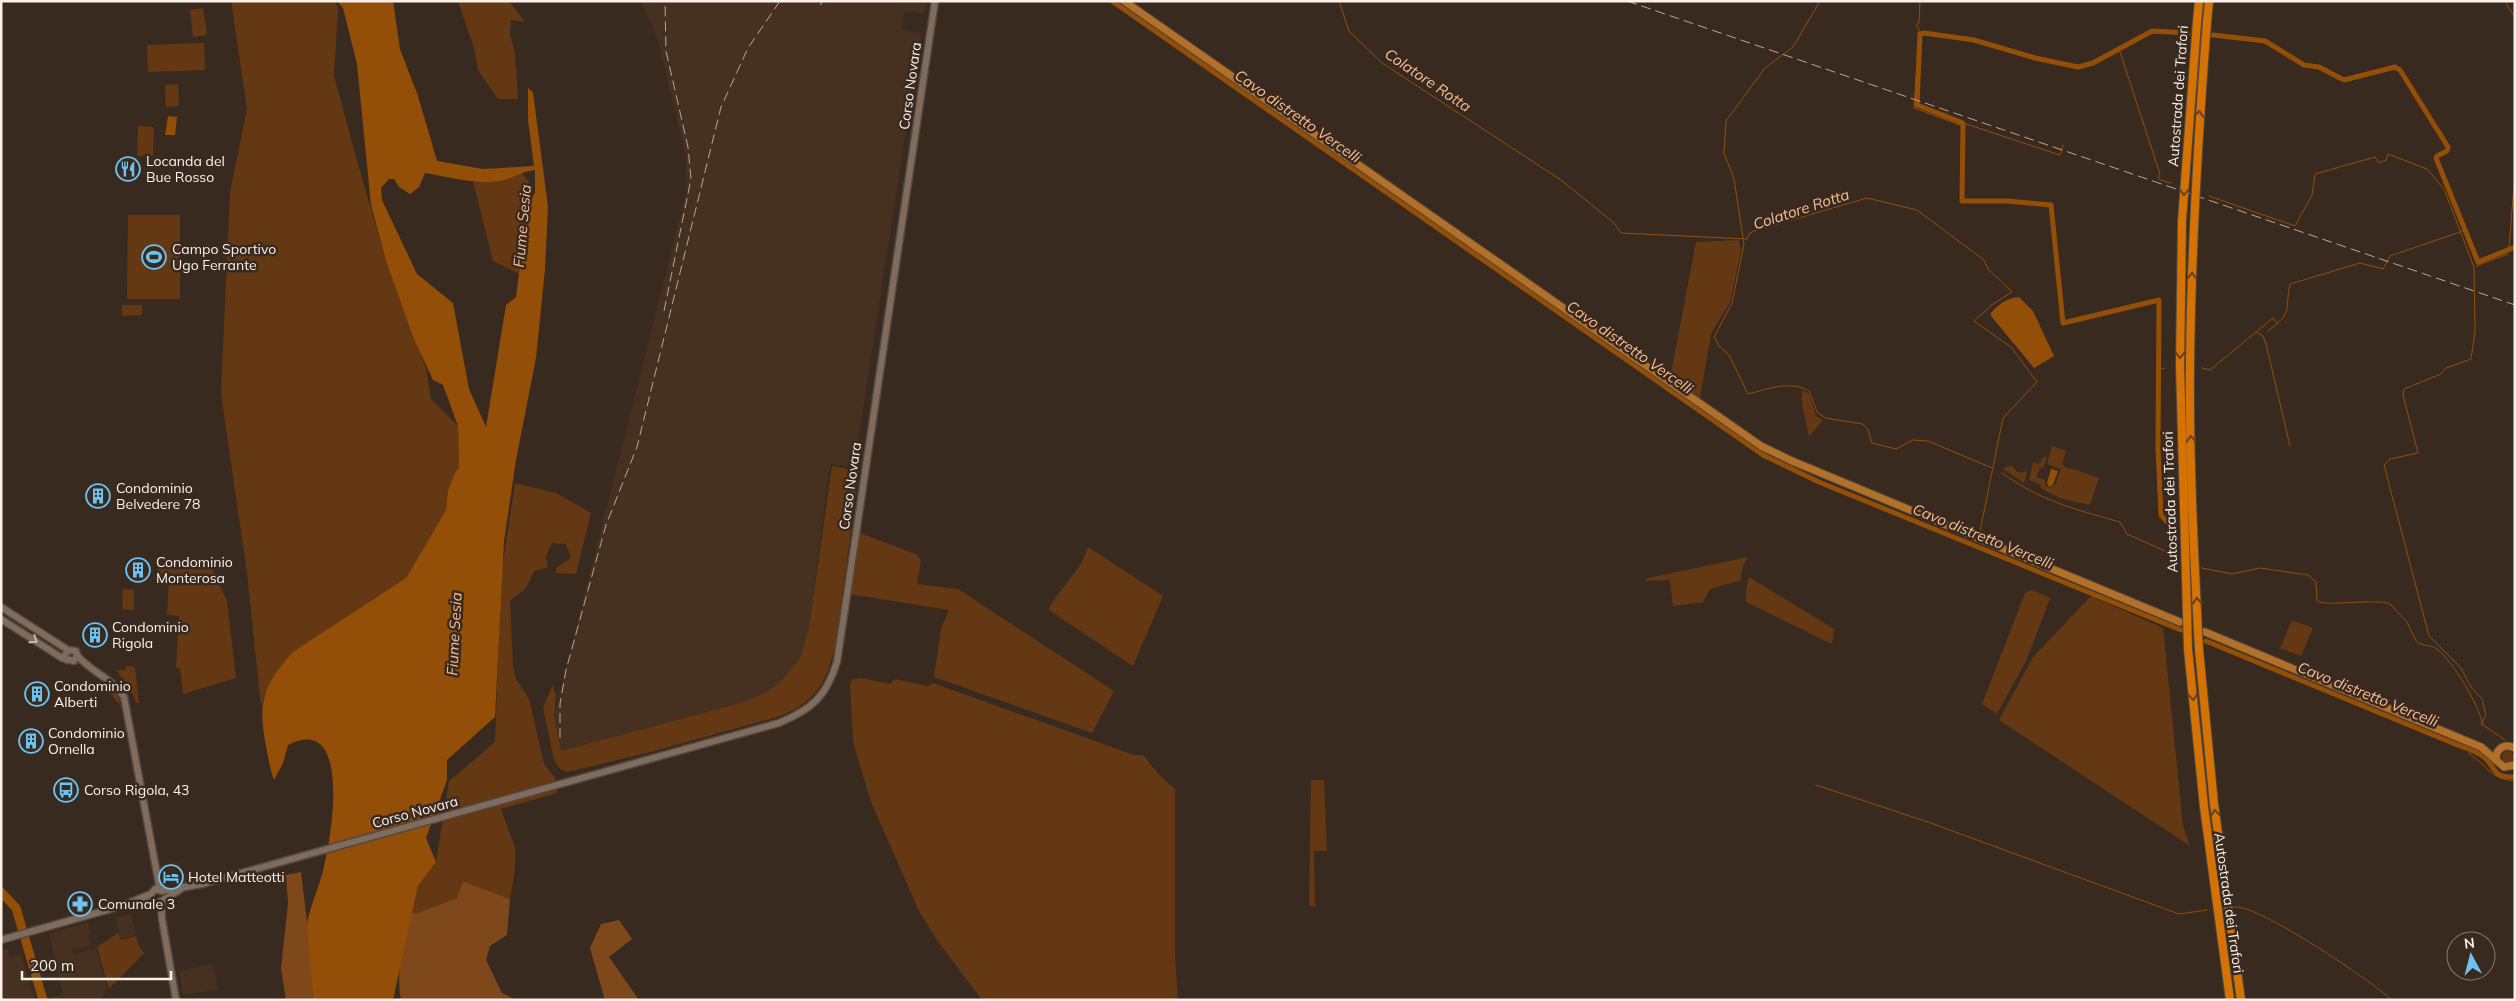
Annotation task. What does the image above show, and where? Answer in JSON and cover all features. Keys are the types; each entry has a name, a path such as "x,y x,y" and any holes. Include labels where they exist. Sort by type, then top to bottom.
{"highway":[{"name":"Autostrada dei Trafori","path":"2199,1 2183,213 2180,356 2188,649 2205,817 2230,1000"},
{"name":"Autostrada dei Trafori","path":"2209,1 2194,219 2190,367 2193,525 2199,650 2214,804 2240,1000"}],"main road":[{"name":"Corso Novara","path":"4,939 779,723 800,714 816,701 827,689 837,662 935,1"},
{"path":"1124,1 1776,454 2180,622"},
{"path":"1,607 68,650 73,649 76,658 113,683 124,697 155,865 157,896 176,1000"},
{"path":"1,619 67,660 76,658"},
{"path":"2206,632 2481,746 2504,767 2514,766"},
{"path":"67,660 65,655 68,650"},
{"path":"2496,759 2497,752 2503,746 2515,742"},
{"path":"2481,746 2515,748"}],"shaded area":[{"path":"231,1 335,1 338,8 334,75 386,261 426,368 431,399 458,426 459,468 448,490 446,510 406,578 294,651 267,689 261,706 247,573 221,394 230,192 247,109"},
{"path":"458,1 509,1 525,22 511,20 510,35 515,53 518,99 498,99 478,70 474,48"},
{"path":"641,1 928,1 924,14 904,11 902,30 921,33 854,467 830,464 809,628 800,658 780,682 765,693 744,702 561,751 554,716 687,189 686,156 657,38"},
{"path":"203,8 207,35 193,37 190,10"},
{"path":"204,43 205,70 148,72 147,45"},
{"path":"178,84 179,106 166,107 165,85"},
{"path":"138,126 154,127 153,156 137,156"},
{"path":"521,172 528,181 530,188 519,274 493,261 473,181 503,180"},
{"name":"Campo Sportivo Ugo Ferrante","path":"128,215 180,215 180,299 127,299"},
{"path":"1739,240 1741,251 1730,302 1711,334 1700,398 1670,378 1696,242"},
{"path":"122,305 142,305 142,315 122,316"},
{"path":"1802,390 1809,394 1816,416 1823,420 1809,437 1802,403"},
{"path":"2052,446 2066,451 2062,465 2068,468 2067,470 2070,468 2099,478 2090,505 2058,497 2040,487 2041,485 2029,480 2033,462 2040,464 2043,457 2047,458 2043,468 2040,468 2036,477 2045,480 2045,485 2049,488 2055,485 2061,469 2047,464"},
{"path":"832,466 859,471 835,647 822,682 809,699 790,712 777,717 651,752 567,772 560,769 554,760 543,707 553,685 556,695 554,716 561,751 744,702 765,693 780,682 800,658 809,628"},
{"path":"2012,466 2019,473 2027,471 2024,483 2003,469"},
{"path":"515,483 556,493 591,513 576,574 555,573 557,567 571,558 566,544 552,543 546,556 548,567 534,571 526,588 510,601 513,667 516,679 529,699 544,764 555,778 557,793 501,809 515,848 515,869 510,899 463,881 457,898 417,914 412,913 418,886 436,862 449,781 495,742 501,577"},
{"path":"860,533 918,555 921,561 917,584 958,589 1114,691 1092,733 934,677 941,629 949,610 849,594"},
{"path":"1088,547 1163,596 1133,666 1049,610 1051,604 1081,564"},
{"path":"1748,557 1742,568 1741,580 1710,589 1703,602 1673,606 1670,580 1645,581 1648,578"},
{"path":"181,561 211,566 227,601 236,678 183,694 180,668 176,668 179,616 167,615 169,581 157,580 158,567"},
{"path":"1749,577 1834,629 1832,644 1746,602 1746,588"},
{"path":"123,589 134,590 134,610 122,609"},
{"path":"2032,590 2050,598 2027,659 1997,714 1982,704 2025,593"},
{"path":"2091,596 2163,628 2183,826 2190,846 1999,720 2033,657"},
{"path":"2292,620 2313,628 2301,656 2280,648"},
{"path":"126,666 135,667 139,703 137,703 127,684 116,670 126,670"},
{"path":"861,678 891,684 894,679 928,686 933,683 1134,755 1143,755 1162,778 1175,789 1175,957 1178,1000 982,1000 937,940 919,911 871,802 853,742 850,684 853,679"},
{"path":"108,684 117,694 122,707 103,685"},
{"path":"2506,751 2510,751 2514,757 2510,763 2506,763 2502,759 2502,755"},
{"path":"1311,780 1324,780 1327,851 1314,851 1315,907 1309,905"},
{"path":"179,862 184,880 162,886 159,866"},
{"path":"301,872 310,946 313,1000 286,1000 281,968 288,903 286,875"},
{"path":"463,881 510,899 507,935 490,946 486,960 502,993 516,1000 401,1000 399,989 400,967 411,913 418,913 457,898"},
{"path":"131,914 136,935 121,939 115,918"},
{"path":"619,920 632,939 609,957 639,1000 605,1000 590,948 601,924"},
{"path":"88,922 91,933 88,935 91,945 72,950 74,954 96,948 107,991 98,1000 65,1000 64,998 43,1000 63,994 49,934"},
{"path":"118,933 121,940 136,936 139,946 144,953 109,989 97,947"},
{"path":"8,949 10,958 21,955 35,1000 1,1000 1,950"},
{"path":"213,964 218,989 183,995 179,971"}],"water":[{"name":"Fiume Sesia","path":"337,1 393,1 400,49 418,96 437,161 483,169 534,166 528,120 528,88 533,92 548,207 545,269 536,358 516,460 504,541 495,717 447,760 447,780 426,838 436,862 418,886 393,1000 313,1000 307,925 328,847 333,803 333,780 329,760 321,746 308,740 288,745 283,763 274,780 262,717 265,694 276,673 294,651 406,578 446,510 448,490 459,468 458,426 443,385 433,380 414,339 386,261 371,205 357,64 343,8","holes":["535,170 535,193 528,204 516,297 506,305 486,427 469,389 453,303 417,274 382,200 381,188 389,179 394,179 399,187 410,194 419,187 425,173 465,180 495,182"]},
{"path":"168,116 177,117 175,135 165,135"},
{"path":"2019,297 2033,311 2054,356 2034,368 1991,316 1991,313 2004,302"},
{"path":"2051,469 2058,471 2053,485 2049,487 2047,483"}],"waterway":[{"name":"Cavo distretto Vercelli","path":"1112,1 1763,455 1819,482 2181,630"},
{"name":"Colatore Rotta","path":"1339,1 1349,31 1382,63 1561,180 1614,223 1621,233 1747,239 1750,233 1754,231 1867,198 1917,210 1984,260 1988,269 2012,292 1993,304 1974,321 2011,347 2037,382 2003,418 1979,536"},
{"path":"1820,1 1793,47 1765,68 1726,121 1724,153 1734,179 1744,244 1732,303 1714,337 1719,346 1729,355 1748,394 1787,386 1802,388 1809,391 1817,412 1825,418 1863,424 1868,430 1872,443 1896,449 1913,440 1928,441 1992,468"},
{"path":"1920,1 1919,23 1916,25 1919,29 1914,108 1960,125"},
{"path":"2505,1 2515,18"},
{"path":"2172,528 2161,515 2158,448 2159,300 2063,323 2051,205 2008,201 1962,201 1963,123 1917,105 1920,34 1974,40 2035,58 2078,67 2093,63 2152,31 2188,33"},
{"path":"2213,35 2265,41 2304,65 2319,67 2344,80 2395,67 2400,70 2448,147 2447,151 2436,158 2478,262 2515,247"},
{"path":"2119,49 2160,174 2158,176 2160,180 2171,183"},
{"path":"1963,123 2060,155 2063,145"},
{"path":"2209,196 2295,226 2312,195 2315,174 2375,157 2379,163 2386,160 2388,154 2427,169 2444,189 2474,267 2475,332 2471,359 2446,368 2441,374 2404,389 2403,395 2418,453 2390,459 2384,465 2429,636 2461,668 2471,687 2482,699 2486,715 2481,725"},
{"path":"2509,247 2515,174"},
{"path":"2268,331 2285,315 2290,284 2360,263 2383,269 2390,256 2466,230"},
{"path":"2476,266 2508,254"},
{"path":"2202,368 2210,370 2273,318 2277,323"},
{"path":"2256,332 2263,336 2266,344 2290,446"},
{"path":"2159,369 2165,368"},
{"path":"2002,473 2030,491 2058,503 2120,522 2127,534 2176,556"},
{"path":"2202,568 2232,574 2260,568 2308,575 2316,582 2317,601 2322,603 2383,602 2390,604 2407,622 2416,641 2435,647 2444,655 2471,696 2483,725 2505,740"},
{"name":"Cavo distretto Vercelli","path":"2206,641 2471,750 2486,759 2497,773 2507,777 2515,777"},
{"name":"Cavo distretto Vercelli","path":"2470,752 2469,754 2494,775 2506,780 2515,781"},
{"path":"1816,785 1928,822 2179,914 2207,910"},
{"path":"1,892 16,908 43,1000"},
{"path":"2235,907 2248,909 2290,930 2363,977 2392,1000"}],"railway":[{"path":"664,311 691,179 688,147 666,51 665,1"},
{"path":"560,738 560,704 566,670 606,525 637,447 721,107 748,48 780,1"},
{"path":"1627,1 2515,305"}],"place":[{"name":"Locanda del Bue Rosso","path":"128,169"},
{"name":"Campo Sportivo Ugo Ferrante","path":"154,257"},
{"name":"Condominio Belvedere 78","path":"98,496"},
{"name":"Condominio Monterosa","path":"138,570"},
{"name":"Condominio Rigola","path":"95,635"},
{"name":"Condominio Alberti","path":"37,694"},
{"name":"Condominio Ornella","path":"31,741"},
{"name":"Corso Rigola, 43","path":"66,790"},
{"name":"Hotel Matteotti","path":"171,877"},
{"name":"Comunale 3","path":"80,904"}]}
